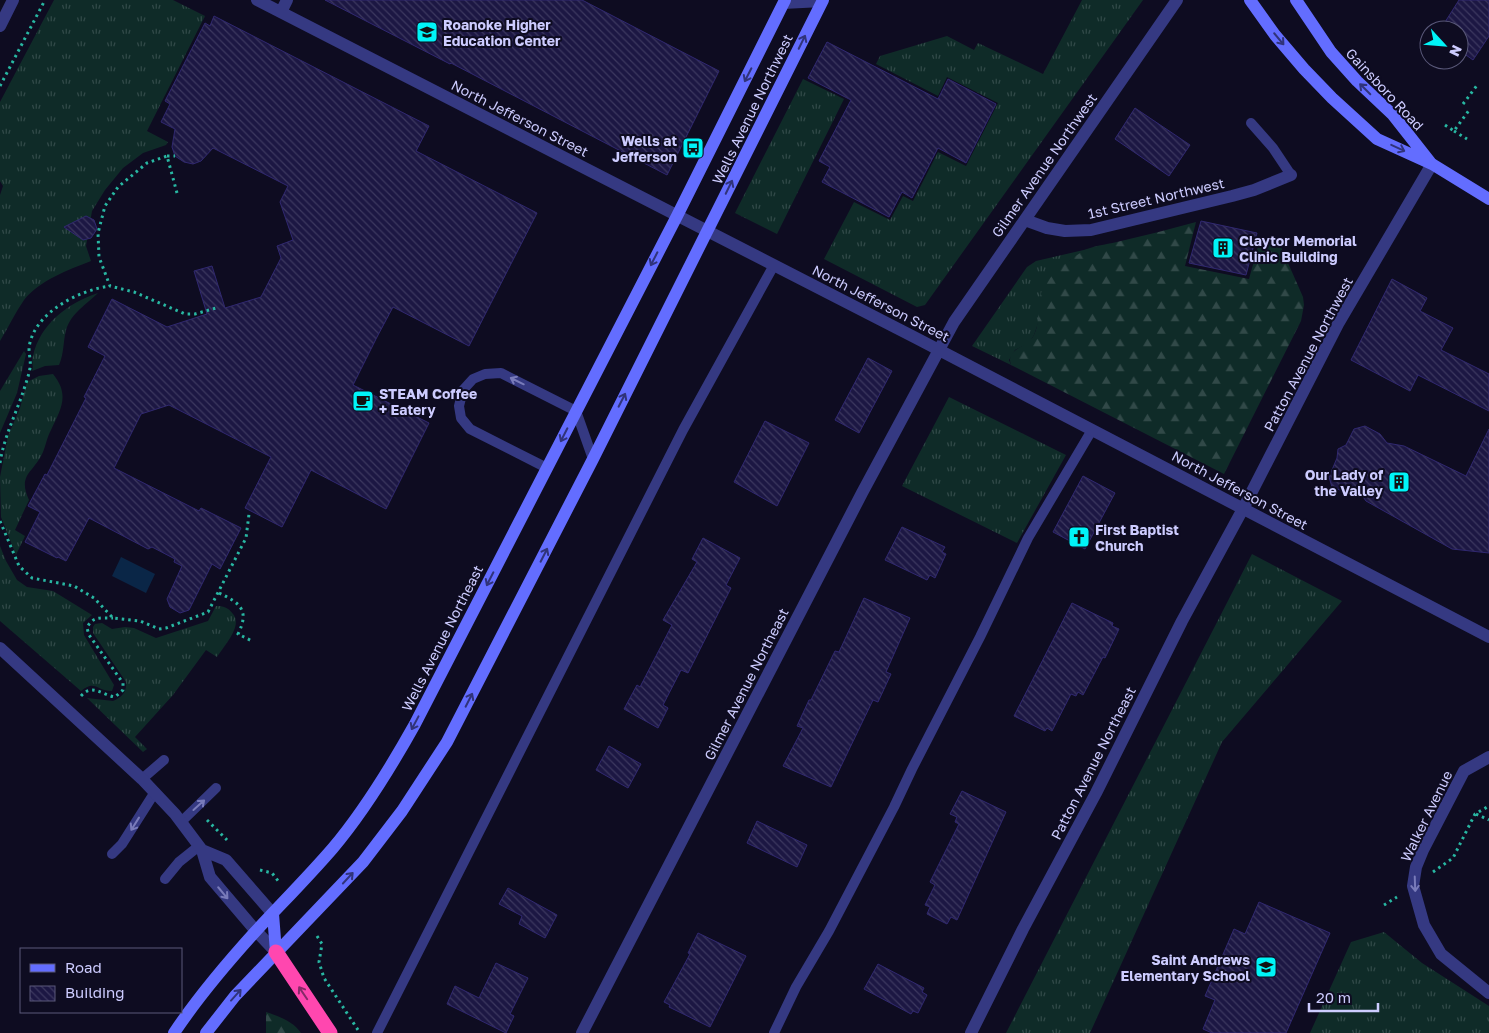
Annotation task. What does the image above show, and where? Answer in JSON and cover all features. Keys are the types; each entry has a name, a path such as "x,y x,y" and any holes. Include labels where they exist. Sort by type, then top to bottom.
{"highway":[{"path":"276,952 330,1033"}],"main road":[{"name":"Gainsboro Road","path":"1250,0 1275,35 1304,69 1355,119 1377,138 1432,164"},
{"name":"Gainsboro Road","path":"1296,0 1331,52 1357,81 1393,115 1432,164"},
{"name":"Wells Avenue Northwest","path":"708,231 822,1"},
{"name":"Wells Avenue Northwest","path":"677,216 784,2"},
{"path":"1432,164 1489,199"},
{"name":"Wells Avenue Northeast","path":"174,1033 204,991 256,931 334,847 372,796 394,762 677,216"},
{"path":"206,1033 235,996 374,849 432,767 447,742 593,459 708,231"},
{"path":"273,914 276,952"}],"street":[{"path":"0,26 13,0"},
{"name":"North Jefferson Street","path":"257,0 1244,507 1489,637"},
{"path":"281,12 287,0"},
{"name":"Gilmer Avenue Northwest","path":"940,350 954,322 1177,0"},
{"name":"Patton Avenue Northwest","path":"1244,507 1338,324 1432,164"},
{"name":"1st Street Northwest","path":"1025,220 1047,228 1065,231 1091,230 1254,190 1292,175"},
{"name":"Gilmer Avenue Northeast","path":"582,1033 862,493 940,350"},
{"name":"Patton Avenue Northeast","path":"971,1033 1023,929 1096,793 1182,621 1244,507"},
{"path":"0,648 155,792 201,848 210,877 276,952"},
{"name":"Walker Avenue","path":"1489,757 1464,771 1423,850 1416,867 1413,886 1424,926 1441,954 1489,993"},
{"path":"201,848 226,860 273,914"}],"lane":[{"path":"784,2 822,1"},
{"path":"1251,123 1273,148 1292,175"},
{"path":"377,1033 683,430 774,265"},
{"path":"547,468 470,428 461,418 459,406 463,390 474,379 485,374 501,373 576,411 593,459"},
{"path":"774,1033 796,987 829,931 894,807 980,638 1028,538 1092,430"},
{"path":"142,779 164,760"},
{"path":"181,822 216,788"},
{"path":"112,854 122,844 155,792"},
{"path":"165,879 179,862 201,848"}],"path":[{"path":"0,86 45,0"},
{"path":"1462,104 1478,84"},
{"path":"1454,131 1470,109"},
{"path":"1445,125 1466,139"},
{"path":"167,156 177,192"},
{"path":"110,286 99,257 96,233 105,206 118,187 147,163 167,156 176,156"},
{"path":"0,463 6,436 18,408 31,367 29,347 36,330 46,317 71,297 86,291 110,286 134,292 185,314 195,314 216,308 217,311"},
{"path":"81,696 86,690 91,689 115,697 122,690 123,683 90,634 87,628 90,622 97,618 113,618 140,621 159,629 208,612 246,538 249,514"},
{"path":"0,520 19,566 32,578 74,586 94,598 113,618"},
{"path":"219,593 241,607 244,619 238,634 252,642"},
{"path":"1475,814 1489,820"},
{"path":"272,873 290,895"},
{"path":"307,921 322,944 319,962 324,978 360,1033"}],"green space":[{"path":"54,0 173,0 205,16 147,131 168,142 166,145 143,153 123,168 105,190 92,211 86,246 91,261 55,276 31,293 24,300 0,341 0,195 3,186 0,181 0,102"},
{"path":"1082,0 1143,0 925,305 917,307 824,259 854,202 890,220 903,196 913,201 938,152 966,166 998,103 947,77 938,96 876,64 880,56 947,36 974,50 978,43 1043,74"},
{"path":"803,79 844,99 777,234 735,213"},
{"path":"1196,222 1185,266 1249,279 1259,243 1263,240 1272,239 1281,247 1303,297 1304,305 1301,321 1224,474 1011,365 1010,359 1014,351 1027,343 1034,335 1038,322 1039,302 1046,283 1071,259 1087,249"},
{"path":"1088,249 1070,260 1042,291 1038,323 1034,335 1029,343 1015,350 1009,360 1011,365 972,346 1027,267 1036,261"},
{"path":"98,293 75,314 68,324 59,365 45,366 32,371 32,358 42,334 49,325 66,309"},
{"path":"24,351 26,354 17,393 0,433 0,391"},
{"path":"53,374 61,389 61,409 48,435 43,452 26,479 26,491 29,500 15,530 25,536 16,555 1,517 0,477 8,436 20,408 27,382 39,376"},
{"path":"949,397 1066,455 1017,543 902,486"},
{"path":"0,546 17,580 27,587 53,591 92,615 83,623 84,635 114,685 112,691 90,686 81,691 0,621"},
{"path":"1252,554 1342,601 1222,742 1090,1033 1006,1033"},
{"path":"216,606 225,607 233,614 236,624 231,636 217,657 206,650 173,695 135,737 147,749 143,752 87,698 113,701 119,698 126,689 126,682 93,633 93,627 95,624 102,623 112,629 134,628 156,638 208,621"},
{"path":"1384,932 1422,963 1489,1006 1489,1033 1310,1033 1351,942"},
{"path":"266,1012 290,1022 301,1033 266,1033"}],"water":[{"path":"121,557 155,574 146,593 112,576"}],"building":[{"path":"325,0 582,0 719,71 667,175"},
{"path":"1459,0 1489,0 1489,36 1473,60 1469,57 1469,20 1446,20"},
{"path":"214,16 429,126 416,151 537,213 469,346 393,307 377,337 353,385 429,423 386,509 311,470 282,527 245,508 271,457 169,405 141,414 114,468 199,511 201,508 241,528 220,569 212,564 189,610 180,613 170,607 167,599 182,566 174,562 175,559 152,547 148,549 89,518 66,561 25,542 40,512 28,506 45,474 47,475 105,356 88,347 112,299 167,327 207,314 194,271 212,266 225,308 261,297 281,258 277,246 293,240 280,202 288,186 213,148 201,161 193,164 184,162 175,156 172,147 175,129 161,122 170,104 165,101 205,23 210,26"},
{"path":"827,42 938,99 948,79 996,104 966,163 938,148 912,198 902,192 889,217 822,182 830,167 819,161 851,100 808,78"},
{"path":"1135,108 1190,145 1169,176 1115,139"},
{"path":"86,216 94,220 97,229 91,238 83,240 64,227"},
{"name":"Claytor Memorial Clinic Building","path":"1201,221 1257,233 1246,275 1189,263"},
{"path":"1392,279 1427,298 1420,311 1453,328 1441,350 1489,374 1489,411 1418,375 1410,391 1351,360"},
{"path":"868,358 892,371 859,433 835,420"},
{"path":"765,421 809,443 777,506 734,482"},
{"name":"Our Lady of the Valley","path":"1365,426 1380,434 1387,443 1404,446 1466,476 1489,429 1489,553 1452,549 1366,501 1361,494 1353,495 1332,487 1329,477 1337,458 1338,449 1346,445 1354,429"},
{"path":"1083,476 1115,493 1085,549 1053,532"},
{"path":"902,527 945,547 942,552 946,554 935,578 930,575 927,580 885,560"},
{"path":"703,538 740,558 726,585 731,588 688,673 681,670 663,705 668,708 658,728 624,709 637,685 640,687 672,625 663,620 697,562 692,559"},
{"path":"864,598 910,618 886,672 891,674 878,702 873,700 831,787 783,766 803,728 797,726 809,700 811,700 835,651 839,652"},
{"path":"1072,603 1113,623 1112,626 1119,629 1105,658 1103,657 1083,695 1078,692 1076,696 1071,694 1052,731 1047,728 1045,731 1014,716"},
{"path":"609,746 641,764 628,788 596,770"},
{"path":"962,791 1006,812 957,920 951,917 947,924 927,914 930,907 925,905 935,885 930,882 959,824 955,822 957,817 950,814"},
{"path":"757,821 807,845 797,867 747,843"},
{"path":"508,888 557,915 545,938 519,924 522,916 499,904"},
{"path":"1259,902 1330,933 1286,1033 1212,1033 1203,1029 1215,1000 1205,996 1234,929 1245,934"},
{"path":"698,933 746,956 710,1027 669,1007 670,1005 664,1002 690,954 688,953"},
{"path":"496,963 528,978 510,1014 514,1016 506,1033 447,1004 455,986 479,998"},
{"path":"878,964 924,988 922,992 927,995 918,1013 913,1011 911,1014 864,989"}],"place":[{"name":"Roanoke Higher Education Center","path":"427,32"},
{"name":"Wells at Jefferson","path":"693,148"},
{"name":"Claytor Memorial Clinic Building","path":"1223,248"},
{"name":"STEAM Coffee + Eatery","path":"363,401"},
{"name":"Our Lady of the Valley","path":"1399,482"},
{"name":"First Baptist Church","path":"1079,537"},
{"name":"Saint Andrews Elementary School","path":"1266,967"}]}
